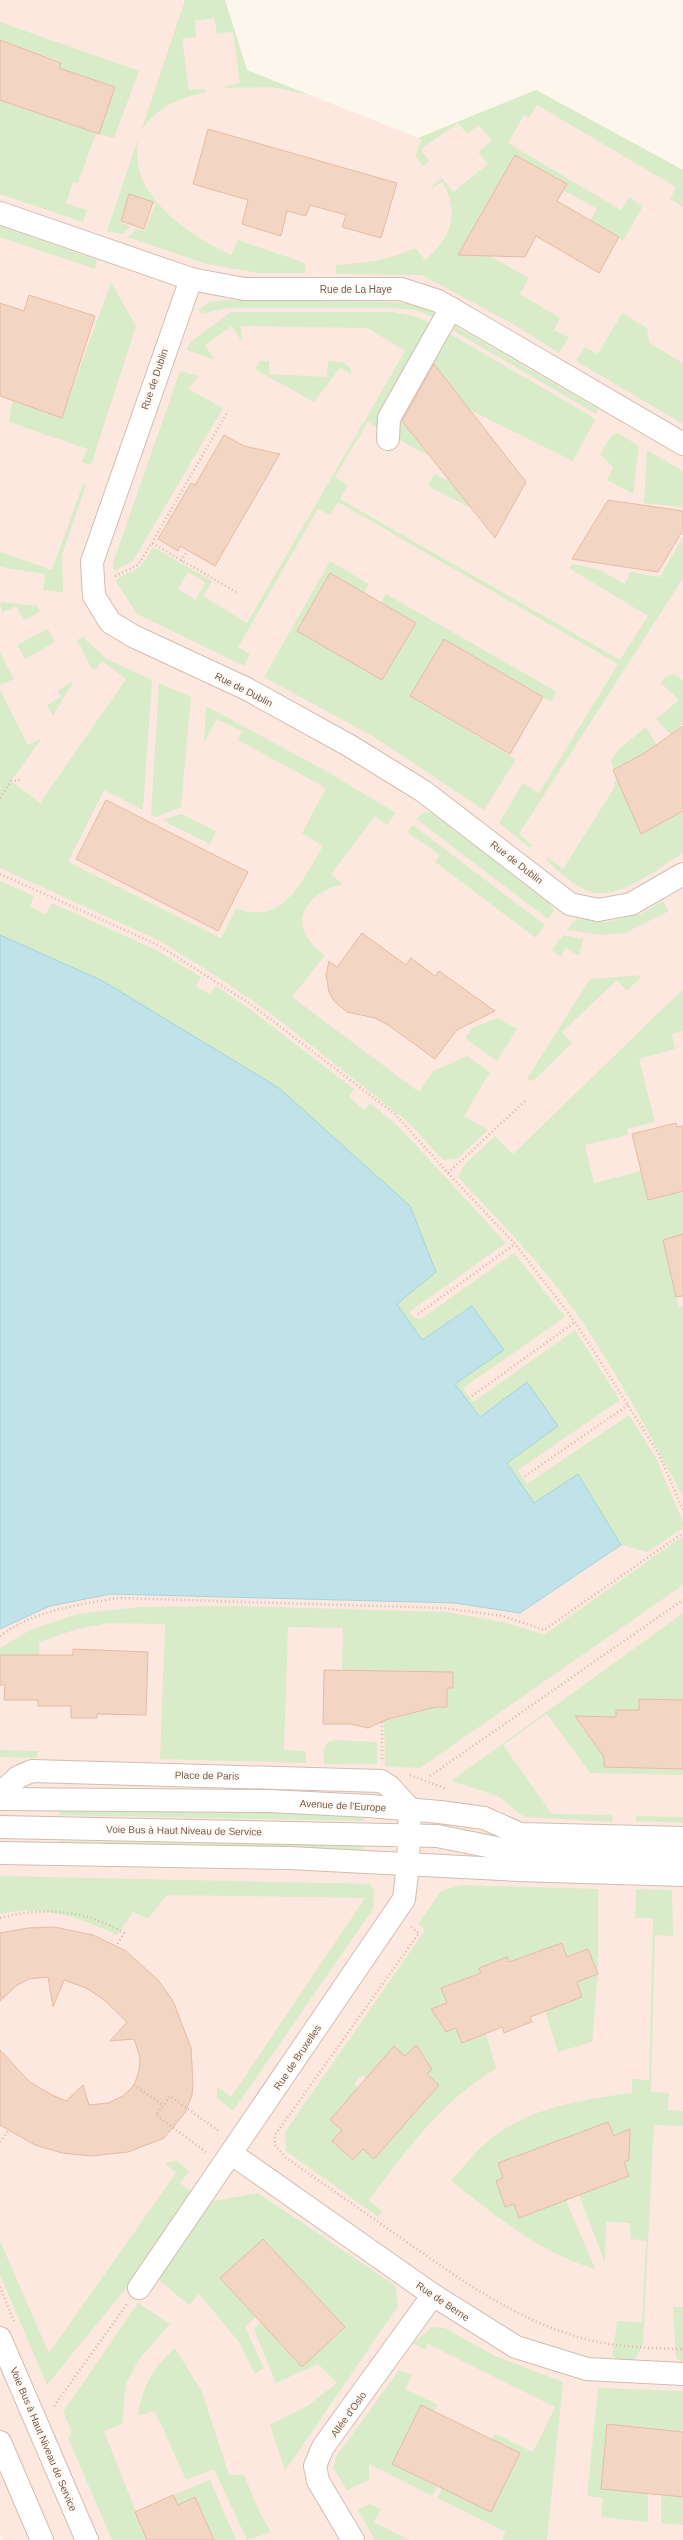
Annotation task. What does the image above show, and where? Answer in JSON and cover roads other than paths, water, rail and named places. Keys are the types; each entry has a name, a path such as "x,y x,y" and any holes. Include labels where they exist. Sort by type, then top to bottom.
{"street":[{"name":"Rue de La Haye","path":"0,213 191,278 244,289 401,289 438,301 683,444"},
{"name":"Rue de Dublin","path":"191,278 171,330 92,562 94,596 110,622 133,636 247,689 357,750 423,791 570,904 598,910 631,904 683,874"},
{"path":"388,439 389,418 451,308"},
{"name":"Place de Paris","path":"0,1794 18,1777 32,1771 318,1778 381,1781 389,1786 410,1809"},
{"name":"Avenue de l'Europe","path":"0,1799 269,1801 410,1809 484,1818 520,1834 683,1838"},
{"name":"Rue de Bruxelles","path":"139,2288 404,1899 408,1865 410,1809"},
{"name":"Voie Bus à Haut Niveau de Service","path":"0,1827 369,1833 409,1835"},
{"path":"409,1835 437,1836 512,1851 683,1857"},
{"path":"0,1853 289,1858 408,1865 683,1875"},
{"name":"Rue de Berne","path":"231,2154 434,2295 516,2347 587,2369 683,2374"},
{"name":"Allée d'Oslo","path":"353,2540 318,2481 315,2466 323,2447 434,2295"},
{"name":"Voie Bus à Haut Niveau de Service","path":"0,2338 87,2540"},
{"path":"0,2442 42,2540"}],"water":[{"path":"0,935 103,981 279,1088 410,1206 436,1272 397,1304 422,1340 472,1306 504,1350 455,1384 480,1417 527,1382 558,1426 507,1463 534,1503 578,1474 621,1545 520,1613 455,1603 111,1594 50,1606 0,1629"}]}
